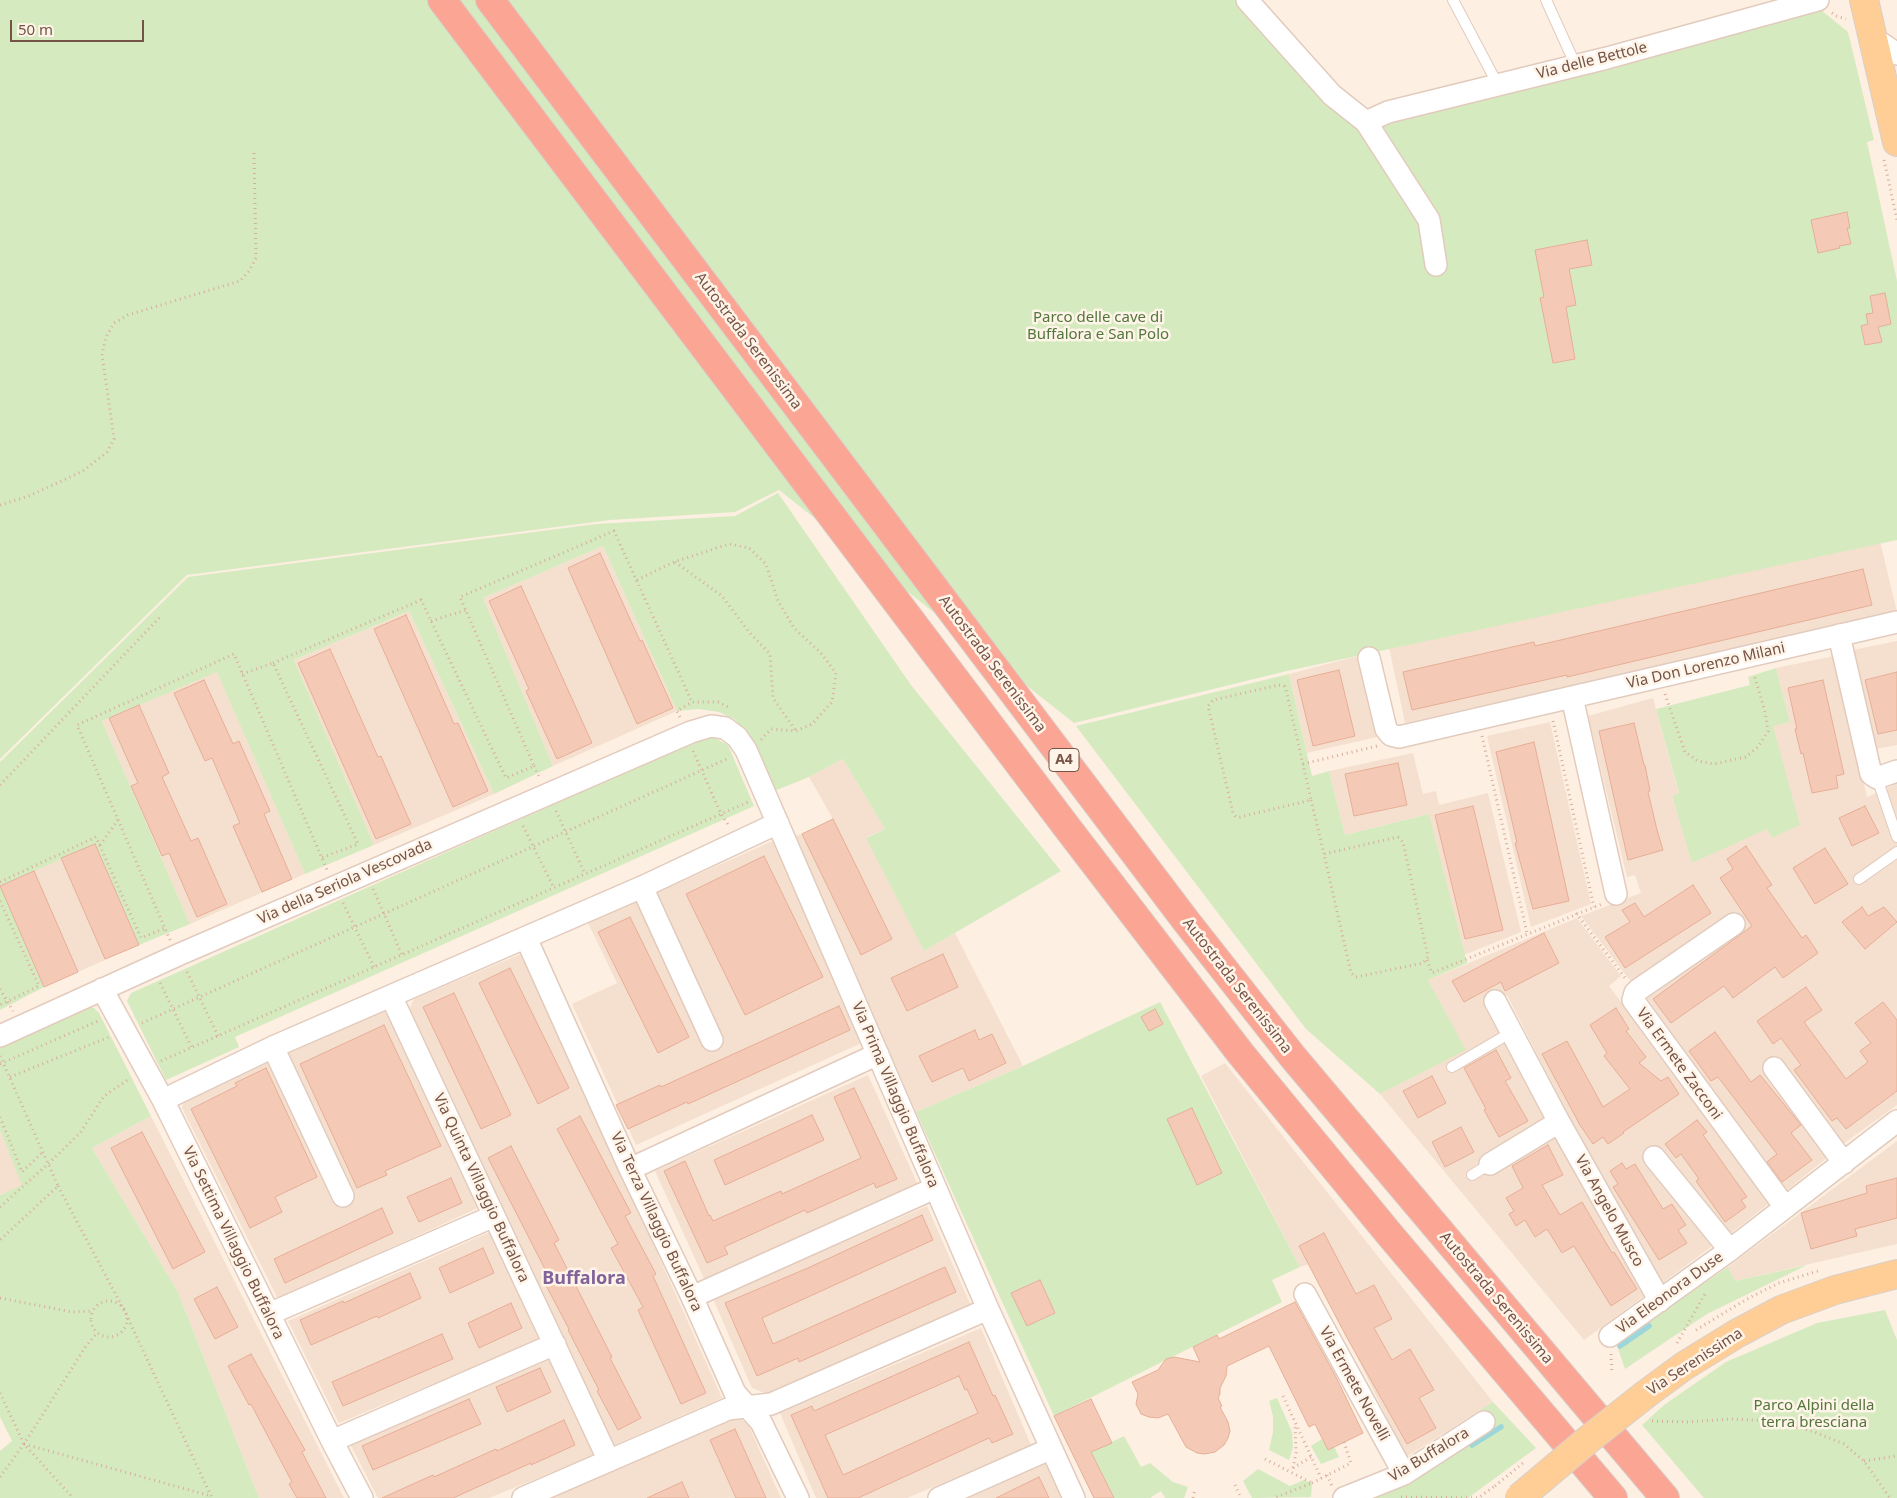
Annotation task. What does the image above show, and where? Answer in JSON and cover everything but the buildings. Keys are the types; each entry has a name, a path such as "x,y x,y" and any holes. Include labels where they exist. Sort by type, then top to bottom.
{"highway":[{"name":"A4","path":"442,0 1069,830 1241,1054 1390,1235 1612,1498"},
{"name":"Autostrada Serenissima","path":"490,0 1186,921 1293,1057 1665,1498"}],"main road":[{"path":"1864,0 1895,133"},
{"name":"Via Serenissima","path":"1519,1498 1646,1394 1684,1366 1736,1334 1781,1310 1835,1290 1897,1274"}],"street":[{"path":"1247,0 1332,95 1366,122 1429,220 1436,264"},
{"name":"Via delle Bettole","path":"1366,122 1388,112 1576,66 1818,0"},
{"path":"1874,38 1897,54"},
{"path":"1895,133 1897,95"},
{"name":"Via Don Lorenzo Milani","path":"1370,658 1386,729 1392,735 1399,736 1897,622"},
{"path":"1839,636 1871,774 1887,775"},
{"path":"1572,697 1613,898"},
{"name":"Via Prima Villaggio Buffalora","path":"688,733 711,726 725,728 737,737 755,741 764,795 778,823 988,1310 1074,1498"},
{"name":"Via della Seriola Vescovada","path":"0,1036 178,954 688,733"},
{"path":"163,1100 272,1047 642,888 778,823"},
{"path":"642,888 712,1040"},
{"name":"Via Ermete Zacconi","path":"1734,924 1635,993 1633,996 1634,1003 1785,1207"},
{"name":"Via Terza Villaggio Buffalora","path":"526,938 630,1169 692,1297 735,1393 761,1422 798,1498"},
{"name":"Via Settima Villaggio Buffalora","path":"102,989 115,1030 140,1077 163,1100 362,1498"},
{"name":"Via Angelo Musco","path":"1495,994 1512,1032 1559,1122 1660,1301"},
{"name":"Via Quinta Villaggio Buffalora","path":"391,996 609,1461"},
{"path":"272,1047 342,1196"},
{"path":"630,1169 878,1054"},
{"path":"1774,1068 1844,1163"},
{"name":"Via Eleonora Duse","path":"1610,1336 1730,1250 1897,1121"},
{"path":"1481,1169 1559,1122"},
{"name":"Via Eleonora Duse","path":"1654,1157 1730,1250"},
{"path":"692,1297 935,1188"},
{"path":"269,1314 494,1216"},
{"name":"Via Ermete Novelli","path":"1305,1294 1404,1474"},
{"path":"523,1498 728,1409 771,1404 988,1310"},
{"path":"332,1441 555,1344"},
{"name":"Via Buffalora","path":"1344,1498 1404,1474 1484,1422"},
{"path":"939,1498 1050,1449"}],"lane":[{"path":"1453,0 1498,85"},
{"path":"1546,0 1576,66"},
{"path":"1887,775 1897,837"},
{"path":"1859,879 1897,852"},
{"path":"1452,1067 1512,1032"}],"path":[{"path":"0,505 29,496 83,471 108,452 114,438 102,354 106,336 114,323 128,315 240,281 249,271 256,258 254,154"},
{"path":"242,674 273,663 420,600 506,778 534,766 460,597 614,531 692,702"},
{"path":"10,1077 111,1036 115,1030 173,1009 702,770 755,741 771,729 796,731 812,724 832,702 836,673 820,652 794,628 778,601 766,564 749,548 729,544 674,562 637,580"},
{"path":"674,562 722,596 749,632 770,654 773,698 796,731"},
{"path":"430,621 466,610"},
{"path":"0,785 162,615"},
{"path":"218,1036 165,928 77,725 234,654 321,858 374,967"},
{"path":"1660,677 1685,752 1698,761 1714,764 1746,757 1758,747 1768,731 1765,712 1749,656"},
{"path":"273,663 358,844 321,858"},
{"path":"1311,800 1240,817 1234,815 1208,708 1209,703 1213,700 1270,687 1284,686 1286,690 1352,975 1358,977 1423,963 1427,960"},
{"path":"732,709 718,702 692,702 677,711 721,814 737,843"},
{"path":"1552,718 1594,907"},
{"path":"1478,719 1526,933"},
{"path":"1303,764 1380,746"},
{"path":"0,1207 80,1133 104,1096 131,1077 140,1077 218,1036 764,795"},
{"path":"100,846 118,820"},
{"path":"520,820 554,888"},
{"path":"565,832 585,874"},
{"path":"1324,854 1395,837 1402,840 1428,955 1427,960 1432,973 1613,898"},
{"path":"0,882 96,838 141,938 165,928"},
{"path":"372,886 402,955"},
{"path":"0,901 39,986 0,1005"},
{"path":"1576,913 1635,993"},
{"path":"158,981 192,1048"},
{"path":"0,989 22,1026"},
{"path":"2,1063 102,1019"},
{"path":"0,1056 58,1186 125,1312 212,1497"},
{"path":"0,1118 22,1172 43,1152"},
{"path":"0,1240 58,1186"},
{"path":"1677,1343 1711,1284"},
{"path":"0,1298 72,1312 92,1311"},
{"path":"106,1301 118,1303 125,1312 126,1324 120,1334 108,1337 97,1333 91,1323 92,1311 96,1306 106,1301"},
{"path":"0,1477 24,1444 86,1346 97,1333"},
{"path":"0,1393 24,1444 73,1498"},
{"path":"1283,1396 1321,1478"},
{"path":"1652,1421 1688,1422 1731,1419 1770,1421 1812,1431 1844,1444 1864,1461 1890,1498"},
{"path":"1293,1468 1296,1453 1295,1423"},
{"path":"1274,1498 1312,1484 1351,1463 1344,1442"},
{"path":"24,1444 212,1497"},
{"path":"1864,1461 1897,1456"},
{"path":"1288,1471 1311,1457"},
{"path":"1265,1459 1312,1484"},
{"path":"1235,1485 1241,1498"},
{"path":"1393,1496 1478,1498 1495,1486"},
{"path":"1193,1498 1195,1489"}],"shaded area":[{"path":"1880,541 1897,612 1405,723 1389,647"},
{"path":"603,546 677,711 553,766 483,598"},
{"path":"409,611 494,794 374,845 294,660"},
{"path":"1897,641 1897,745 1876,749 1853,650"},
{"path":"1358,656 1377,737 1307,753 1289,674"},
{"path":"1834,656 1867,797 1897,784 1897,1105 1843,1144 1778,1057 1763,1070 1828,1157 1786,1191 1647,999 1747,926 1736,911 1632,983 1581,916 1641,893 1635,875 1627,877 1588,716 1653,698 1679,794 1672,796 1692,862 1768,828 1772,838 1773,725 1790,722 1776,668"},
{"path":"217,671 305,874 190,924 102,721"},
{"path":"1550,722 1591,904 1531,927 1487,736"},
{"path":"1413,753 1423,794 1436,791 1439,805 1488,793 1521,932 1464,955 1429,814 1345,835 1329,771"},
{"path":"843,759 885,829 867,837 924,951 955,933 1023,1066 916,1112 794,837 833,819 809,777"},
{"path":"775,840 866,1041 636,1145 572,1004 617,983 588,923"},
{"path":"95,844 139,945 44,987 0,886"},
{"path":"1577,918 1621,976 1609,986 1771,1202 1726,1237 1659,1147 1644,1156 1712,1246 1660,1285 1569,1117 1507,995 1485,1007 1555,1134 1648,1293 1584,1340 1380,1094 1465,1050 1428,980"},
{"path":"523,953 722,1398 614,1445 409,1009 414,999"},
{"path":"383,1010 389,1015 478,1208 278,1299 182,1108 184,1101"},
{"path":"1225,1063 1493,1402 1406,1457 1309,1264 1300,1267 1201,1076"},
{"path":"868,1075 919,1187 706,1283 655,1171"},
{"path":"151,1116 344,1498 259,1498 178,1292 92,1148"},
{"path":"0,1131 23,1185 0,1195"},
{"path":"1897,1141 1897,1244 1735,1281 1728,1267"},
{"path":"927,1206 972,1308 767,1394 752,1388 713,1299"},
{"path":"490,1232 539,1340 339,1423 288,1321"},
{"path":"981,1328 1031,1445 907,1498 816,1498 780,1413"},
{"path":"549,1360 594,1455 489,1498 378,1498 350,1444"},
{"path":"737,1417 748,1424 781,1498 546,1498"},
{"path":"1046,1464 1061,1498 969,1498"}],"green space":[{"name":"Parco delle cave di Buffalora e San Polo","path":"0,0 1241,0 1352,116 1821,10 1848,32 1874,140 1867,142 1897,281 1897,540 1287,671 1074,723 779,490 735,512 610,520 187,575 0,759"},
{"path":"778,493 911,685 1061,871 924,951 866,838 885,829 843,759 809,777 774,791 756,745 734,719 719,712 699,709 677,711 603,546 483,598 553,766 494,794 409,611 294,660 374,845 305,874 217,672 102,721 190,924 139,945 95,844 1,886 44,987 0,1010 0,762 188,577 596,524 735,516"},
{"path":"1776,668 1790,722 1773,726 1800,825 1772,838 1767,829 1692,863 1672,796 1679,793 1656,709 1750,685 1748,677"},
{"path":"1289,674 1312,776 1329,771 1345,835 1429,814 1467,963 1428,980 1466,1050 1380,1094 1306,1029 1076,726"},
{"path":"709,735 728,745 754,806 235,1037 239,1047 166,1080 127,1001 131,993"},
{"path":"1160,1002 1300,1267 1272,1280 1282,1302 1054,1416 916,1112 1023,1066"},
{"path":"87,1007 94,1008 99,1013 151,1116 92,1148 178,1292 259,1498 0,1498 0,1451 12,1441 0,1417 0,1195 22,1185 0,1131 0,1046"},
{"path":"1807,1265 1707,1314 1625,1369 1616,1343 1728,1267 1735,1281"},
{"name":"Parco Alpini della terra bresciana","path":"1885,1310 1897,1340 1897,1498 1704,1498 1642,1425 1664,1405 1726,1362 1817,1323"},
{"path":"1277,1398 1292,1432 1293,1447 1289,1460 1269,1450 1273,1432 1273,1416 1269,1401"},
{"path":"1493,1402 1536,1448 1468,1498 1369,1498 1409,1481 1493,1428 1480,1410"},
{"path":"1124,1436 1141,1467 1150,1463 1173,1482 1188,1487 1184,1498 1165,1498 1161,1491 1150,1498 1114,1498 1091,1452"},
{"path":"1322,1439 1328,1449 1334,1446 1339,1457 1321,1464 1311,1446"},
{"path":"1258,1469 1290,1486 1304,1480 1312,1483 1311,1497 1252,1498 1243,1481"}],"waterway":[{"path":"1620,1346 1649,1326"},
{"path":"1472,1445 1501,1427"}],"district":[{"name":"Buffalora","path":"584,1279"}]}
